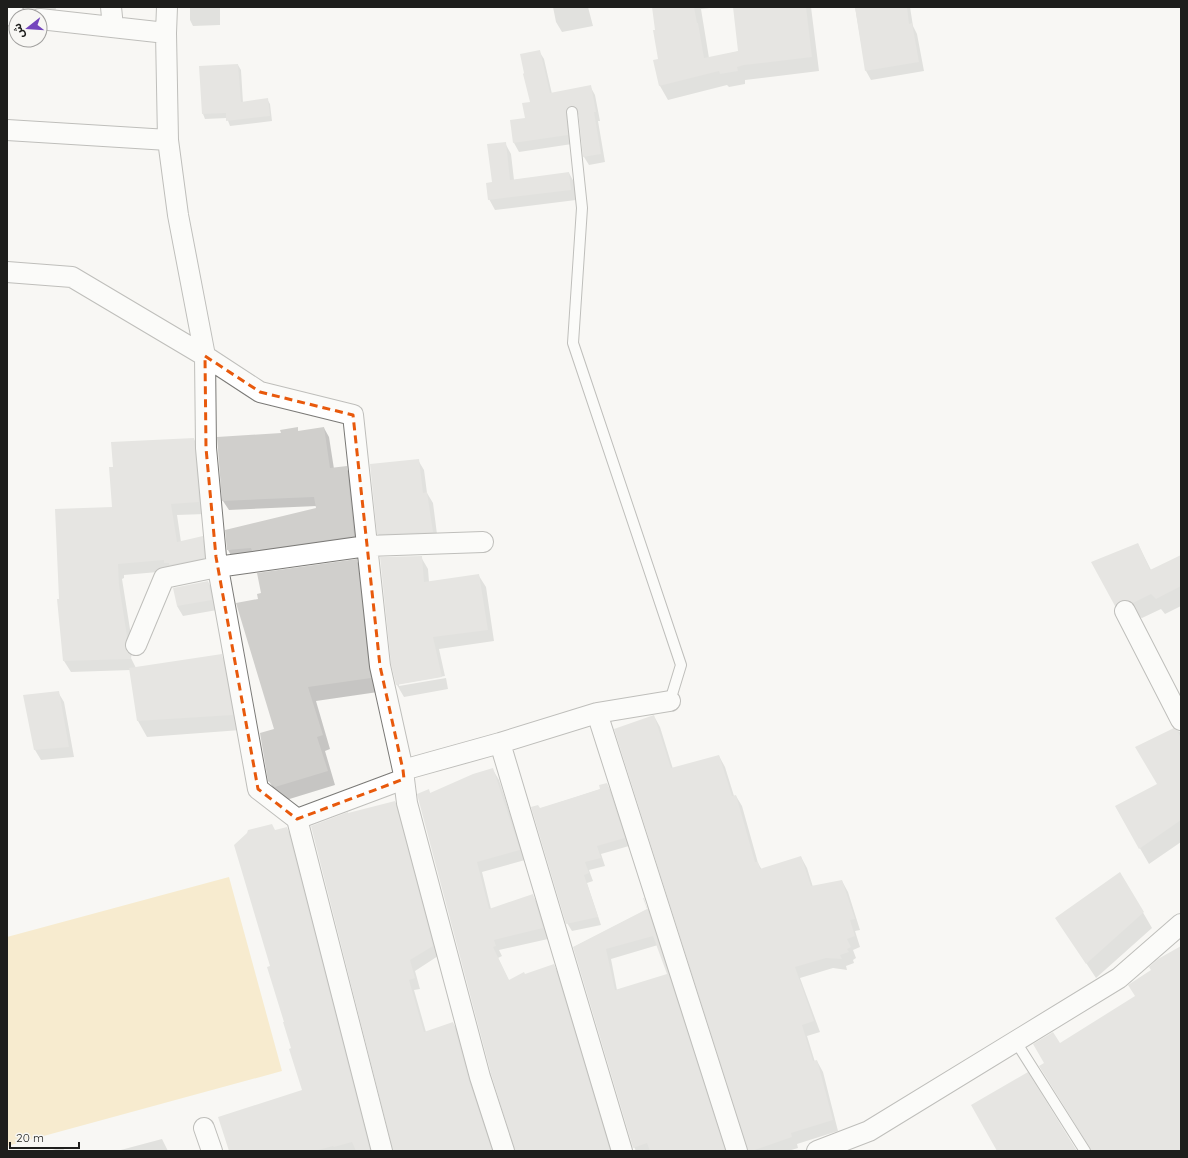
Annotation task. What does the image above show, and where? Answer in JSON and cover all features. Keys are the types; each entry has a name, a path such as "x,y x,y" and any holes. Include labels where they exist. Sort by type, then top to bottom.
{"street":[{"path":"110,7 113,27"},
{"path":"167,7 168,140 178,215 205,356 206,448 218,567 258,789 297,819 382,1151"},
{"path":"48,20 166,33"},
{"path":"7,130 168,140"},
{"path":"7,272 72,277 205,356 260,392 353,415 380,666 403,774 407,802 480,1077 504,1151"},
{"path":"136,645 164,578 218,567 367,546 483,542"},
{"path":"1125,611 1181,720"},
{"path":"297,819 403,774 500,743 598,713 670,702"},
{"path":"598,713 737,1151"},
{"path":"500,743 622,1151"},
{"path":"817,1151 869,1131 1119,978 1181,924"},
{"path":"204,1128 212,1151"}],"lane":[{"path":"572,112 582,208 573,343 681,665 670,702"},
{"path":"1016,1042 1085,1151"}],"highlighted area":[{"path":"205,356 260,392 353,415 380,666 404,779 297,819 258,789 216,557 206,448"}],"shaded area":[{"path":"229,877 282,1071 7,1146 7,937"}],"building":[{"path":"652,7 694,7 704,58 738,51 733,7 806,7 812,57 744,65 737,67 738,71 720,74 719,71 659,86 653,60 658,59 653,30 655,30"},
{"path":"855,7 907,7 909,24 912,23 919,62 865,71"},
{"path":"540,50 550,93 591,85 601,154 583,157 578,111 577,108 572,106 568,107 566,112 568,135 513,143 510,120 525,118 522,103 530,102 520,54"},
{"path":"238,64 241,102 268,98 270,116 226,121 226,113 202,114 199,66"},
{"path":"506,142 510,180 569,172 571,190 488,200 486,183 492,182 487,144"},
{"path":"298,427 298,431 324,427 330,468 347,466 354,536 252,551 251,548 227,550 225,530 316,508 314,497 222,501 217,437 281,433 280,430"},
{"path":"194,438 199,502 171,504 177,542 203,536 204,558 169,565 169,563 164,563 164,560 118,564 119,585 127,636 125,647 127,652 130,654 131,659 63,661 57,599 59,599 55,509 112,507 109,467 113,467 111,442"},
{"path":"419,459 423,493 427,492 433,532 377,534 370,464"},
{"path":"1138,543 1150,570 1181,555 1181,586 1156,599 1151,594 1133,603 1126,600 1120,601 1115,606 1091,562"},
{"path":"422,556 424,582 479,574 488,630 433,637 442,677 396,685 391,664 380,557"},
{"path":"357,559 371,678 308,687 323,735 317,737 328,771 275,787 268,781 260,733 274,729 236,603 258,599 257,594 261,593 257,573"},
{"path":"208,581 212,600 177,606 173,588"},
{"path":"222,654 233,715 137,721 129,668"},
{"path":"59,691 69,747 34,750 23,695"},
{"path":"654,715 671,768 719,755 732,796 736,795 755,862 758,862 760,869 801,856 811,886 842,880 855,919 850,920 855,936 847,939 851,947 847,949 849,952 840,955 842,959 826,958 795,967 814,1021 802,1025 813,1061 817,1060 833,1120 791,1133 792,1137 752,1151 748,1151 614,729"},
{"path":"1174,728 1177,730 1181,738 1181,820 1139,849 1115,806 1157,784 1135,747"},
{"path":"493,768 520,850 477,862 489,909 533,894 543,928 494,940 496,946 493,947 509,980 524,972 525,974 554,964 610,1151 515,1151 491,1074 417,794 429,789 430,793 473,774"},
{"path":"607,783 625,838 597,846 601,858 585,862 589,873 584,875 598,917 566,924 531,807 538,805 540,808 572,798 600,789 599,785"},
{"path":"395,801 433,946 410,960 415,978 409,980 424,1032 453,1022 469,1081 492,1151 393,1151 311,826 348,812"},
{"path":"272,824 275,830 287,827 370,1151 356,1151 352,1142 315,1151 229,1151 218,1117 302,1090 289,1049 291,1048 284,1022 267,967 270,966 234,845 247,833 248,830"},
{"path":"1120,872 1144,912 1086,964 1055,918"},
{"path":"643,898 644,898 725,1151 650,1151 647,1143 633,1148 573,947 647,909","holes":["653,936 667,974 615,990 606,949"]},
{"path":"1181,946 1181,1151 1091,1151 1039,1066 1044,1063 1033,1044 1053,1032 1060,1043 1135,996 1128,985 1151,970 1149,967 1158,959"},
{"path":"1028,1072 1077,1151 997,1151 971,1105"}]}
